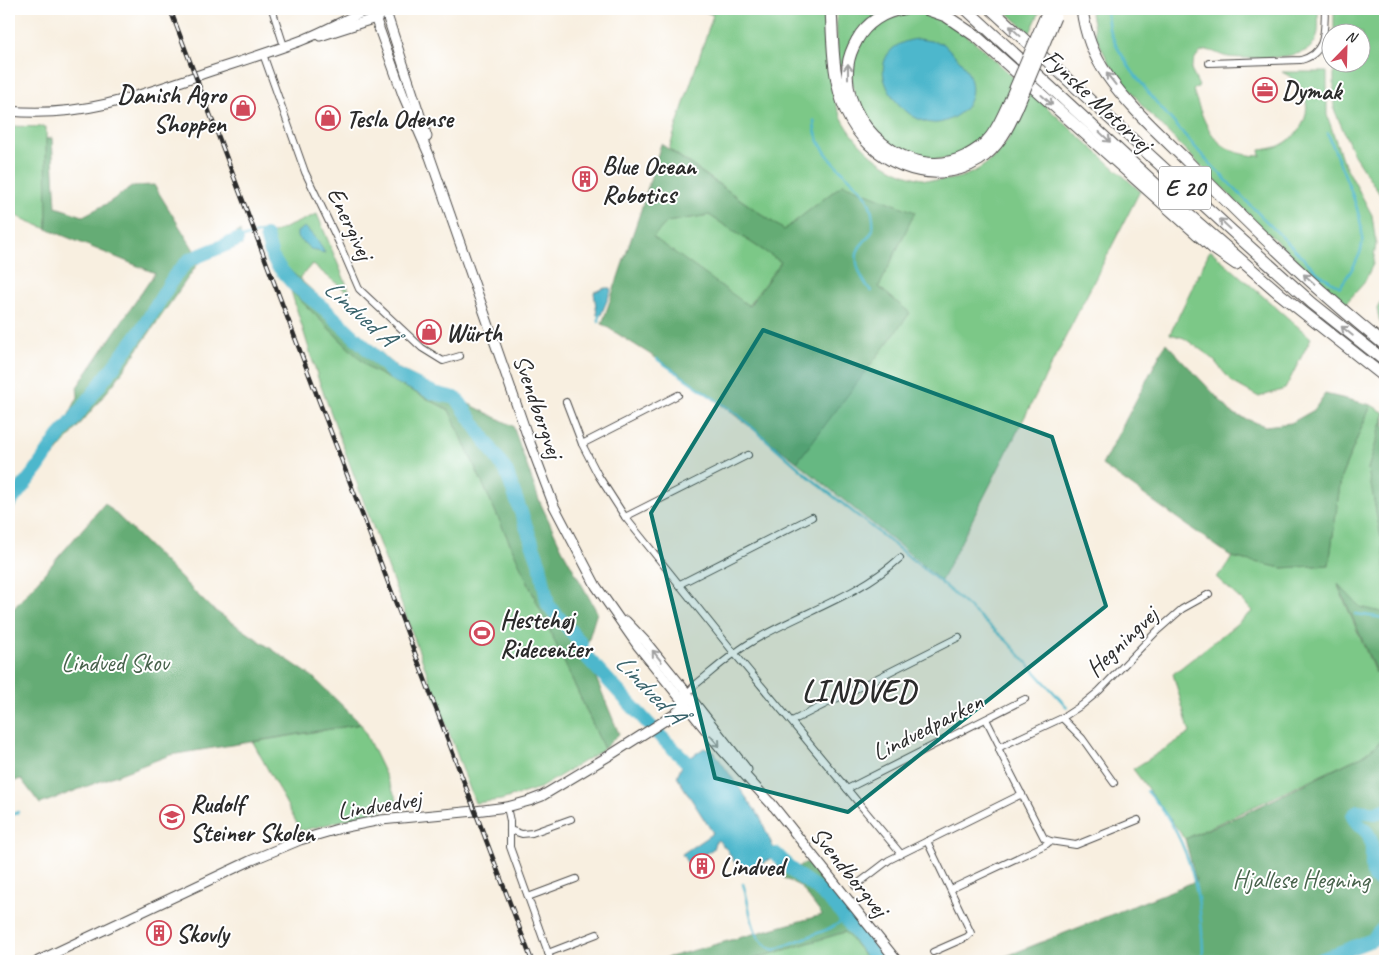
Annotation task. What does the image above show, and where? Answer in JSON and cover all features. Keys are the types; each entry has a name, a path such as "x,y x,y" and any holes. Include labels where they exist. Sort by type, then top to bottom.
{"highway":[{"path":"831,9 834,66 846,111 858,132 874,149 890,160 908,168 927,172 946,172 965,167 980,159 994,147 1006,132 1013,107 1052,12"},
{"path":"903,9 894,10 882,15 860,34 853,47 848,65 848,85 853,104 863,124 878,140 896,153 915,161 945,164 960,159 987,142 1013,107"},
{"path":"926,9 946,16 977,37 1213,248 1280,294"},
{"name":"Fynske Motorvej","path":"966,9 1190,216 1280,294 1385,377"},
{"name":"Fynske Motorvej","path":"991,9 1312,303 1385,361"},
{"path":"1082,9 1084,27 1092,48 1108,76 1141,115 1242,218 1355,321 1385,345"}],"main road":[{"path":"9,111 26,113 83,110 116,103 301,40 371,9"},
{"name":"Svendborgvej","path":"371,9 382,14 426,133 430,157"},
{"path":"301,40 328,34 382,14"},
{"name":"Svendborgvej","path":"382,14 403,95 430,157 526,432 554,506 588,571 608,604 638,646 722,750 773,806"},
{"name":"Svendborgvej","path":"608,604 645,641 728,744 773,806 897,961"},
{"path":"684,704 687,694"},
{"name":"Lindvedvej","path":"38,961 252,860 300,840 342,828 381,820 507,807 542,796 675,714 684,704"}],"street":[{"path":"272,9 284,46"},
{"path":"1209,63 1301,60 1309,58 1316,52 1323,39 1325,9"},
{"name":"Energivej","path":"263,54 305,172 359,289 422,348 443,361 460,356"},
{"path":"582,444 678,395"},
{"path":"566,402 582,444 602,482 625,517 678,585 901,854"},
{"path":"625,517 748,455"},
{"path":"678,585 812,517"},
{"path":"687,694 695,685 753,641 859,588 900,558"},
{"name":"Hegningvej","path":"1000,748 1062,718 1099,691 1176,615 1209,594"},
{"path":"792,721 958,637"},
{"name":"Lindvedparken","path":"848,789 1025,699"},
{"path":"1062,718 1082,738 1114,783"},
{"path":"986,719 1000,748 999,750 1044,838 1050,842 1076,845 1138,820"},
{"path":"855,886 889,860 1022,794"},
{"path":"507,807 510,821 510,847 551,961"},
{"path":"510,830 522,834 532,833 571,819"},
{"path":"928,841 971,932 967,937 933,952"},
{"path":"951,889 1050,842"},
{"path":"528,897 576,879"},
{"path":"548,953 597,934"}],"highlighted area":[{"path":"763,330 1052,437 1106,606 848,812 715,778 651,513"}],"green space":[{"path":"699,9 827,9 829,71 837,107 848,128 864,147 882,163 904,174 926,180 949,180 972,173 1000,151 1015,127 1030,92 1140,191 941,581 797,462 909,313 879,287 843,184 784,230 669,149 713,15"},
{"path":"836,9 888,9 881,12 844,65 838,66"},
{"path":"1003,9 1041,9 1030,33"},
{"path":"1090,9 1318,9 1317,38 1306,51 1273,58 1248,58 1229,57 1211,51 1204,51 1196,56 1191,70 1199,86 1193,90 1202,116 1214,137 1232,151 1261,156 1260,150 1283,144 1293,136 1301,127 1305,118 1305,97 1300,87 1293,79 1282,72 1327,72 1327,115 1342,159 1372,215 1376,244 1373,264 1364,283 1345,304 1261,227 1145,109 1109,63 1096,37"},
{"path":"1334,9 1385,9 1385,208 1381,196 1354,155 1334,109 1334,72 1372,72 1372,22 1334,22"},
{"path":"920,12 960,30 1015,79 992,130 974,147 947,159 929,159 911,155 895,147 880,135 868,121 859,106 853,89 853,61 870,31 885,20 902,14"},
{"path":"9,126 46,127 47,229 9,213"},
{"path":"52,138 56,207 83,216 108,203 133,186 154,185 197,255 240,231 242,245 199,262 115,382 53,457 49,453 78,397 77,387 155,273 47,229 46,139"},
{"path":"661,144 784,230 843,184 915,212 879,287 910,313 797,462 675,370 602,324 640,213","holes":["709,215 781,262 749,306 653,237 667,222"]},
{"path":"317,214 351,295 312,264 294,285 280,268 271,251 266,236"},
{"path":"709,215 781,262 748,306 652,237 667,222"},
{"path":"1210,250 1311,338 1285,389 1259,397 1232,382 1211,357 1184,338 1170,334"},
{"path":"284,265 399,369 513,426 539,500 562,549 597,612 585,651 619,734 604,749 449,410 370,369 291,291"},
{"name":"Hestehøj Ridecenter","path":"291,291 370,369 449,410 604,749 540,788 501,800 475,803 318,378"},
{"path":"1385,293 1385,326 1380,322 1377,309"},
{"path":"1166,343 1233,414 1265,426 1291,423 1314,410 1325,394 1371,405 1341,477 1329,565 1282,568 1232,557 1102,465"},
{"path":"1371,405 1385,413 1368,469 1385,558 1385,613 1360,607 1338,586 1375,672 1385,673 1385,738 1364,755 1185,839 1133,769 1190,733 1173,674 1253,611 1216,577 1225,569 1232,557 1282,568 1329,565 1341,477"},
{"path":"1385,413 1385,558 1368,469"},
{"name":"Lindved Skov","path":"105,503 211,608 313,677 361,724 170,755 40,804 21,779 9,783 9,614"},
{"path":"1338,584 1360,607 1385,613 1385,673 1376,672"},
{"path":"361,724 400,806 301,831 253,742"},
{"name":"Hjallese Hegning","path":"1385,738 1385,938 1345,958 1346,961 1101,961 1100,958 1085,961 994,961 1196,881 1185,839 1250,811 1364,755"},
{"path":"781,861 791,871 807,862 885,961 869,961 845,932 747,961 655,961 822,915 800,886 785,879 777,869 777,862"},
{"path":"845,932 869,961 747,961"}],"water":[{"path":"919,39 945,45 963,64 970,77 972,88 968,104 960,113 943,122 932,123 923,121 905,110 890,93 883,73 886,57 897,45"},
{"path":"305,227 317,240 325,253 312,250 297,237 297,232"},
{"path":"610,288 611,291 601,315 597,315 594,292"},
{"path":"704,748 714,752 760,817 776,854 757,868 740,872 728,851 718,840 715,842 713,849 688,864 682,854 713,833 677,777 684,763"}],"waterway":[{"path":"1106,9 1109,29 1117,47 1132,71 1155,101 1201,154 1260,215 1318,273 1340,287 1352,269 1361,250 1361,223 1328,133"},
{"path":"814,121 817,136 828,156 868,199 873,225 870,235 859,249 857,261 860,274 871,291"},
{"name":"Lindved Å","path":"237,240 260,232 266,236"},
{"name":"Lindved Å","path":"266,236 272,257 294,285 326,310 394,374 434,393 455,398 460,403 506,471 540,565 548,605 581,643 582,652 657,733 686,761"},
{"name":"Lindved Å","path":"9,504 144,326 175,275 189,260 237,240"},
{"path":"599,315 599,322"},
{"path":"657,359 738,415 808,476 939,581 1007,641 1067,707"},
{"path":"1355,614 1385,618"},
{"path":"1147,791 1162,809 1174,828 1191,870 1200,915 1203,961"},
{"name":"Lindved Å","path":"1385,810 1375,813 1358,811 1353,816 1356,822 1369,835 1374,878 1385,883"},
{"path":"9,816 18,812"},
{"name":"Lindved Å","path":"776,854 796,874 815,887 839,910 878,961"},
{"path":"743,884 755,931 760,939 774,950 831,928 847,918"},
{"name":"Lindved Å","path":"1317,961 1372,940 1385,926"}],"railway":[{"path":"170,9 532,961"}],"place":[{"name":"Dymak","path":"1265,90"},
{"name":"Danish Agro Shoppen","path":"243,108"},
{"name":"Tesla Odense","path":"328,118"},
{"name":"Blue Ocean Robotics","path":"585,179"},
{"name":"Würth","path":"429,332"},
{"name":"Hestehøj Ridecenter","path":"482,633"},
{"name":"Rudolf Steiner Skolen","path":"172,817"},
{"name":"Lindved","path":"702,866"},
{"name":"Skovly","path":"159,933"}],"district":[{"name":"LINDVED","path":"859,691"}]}
